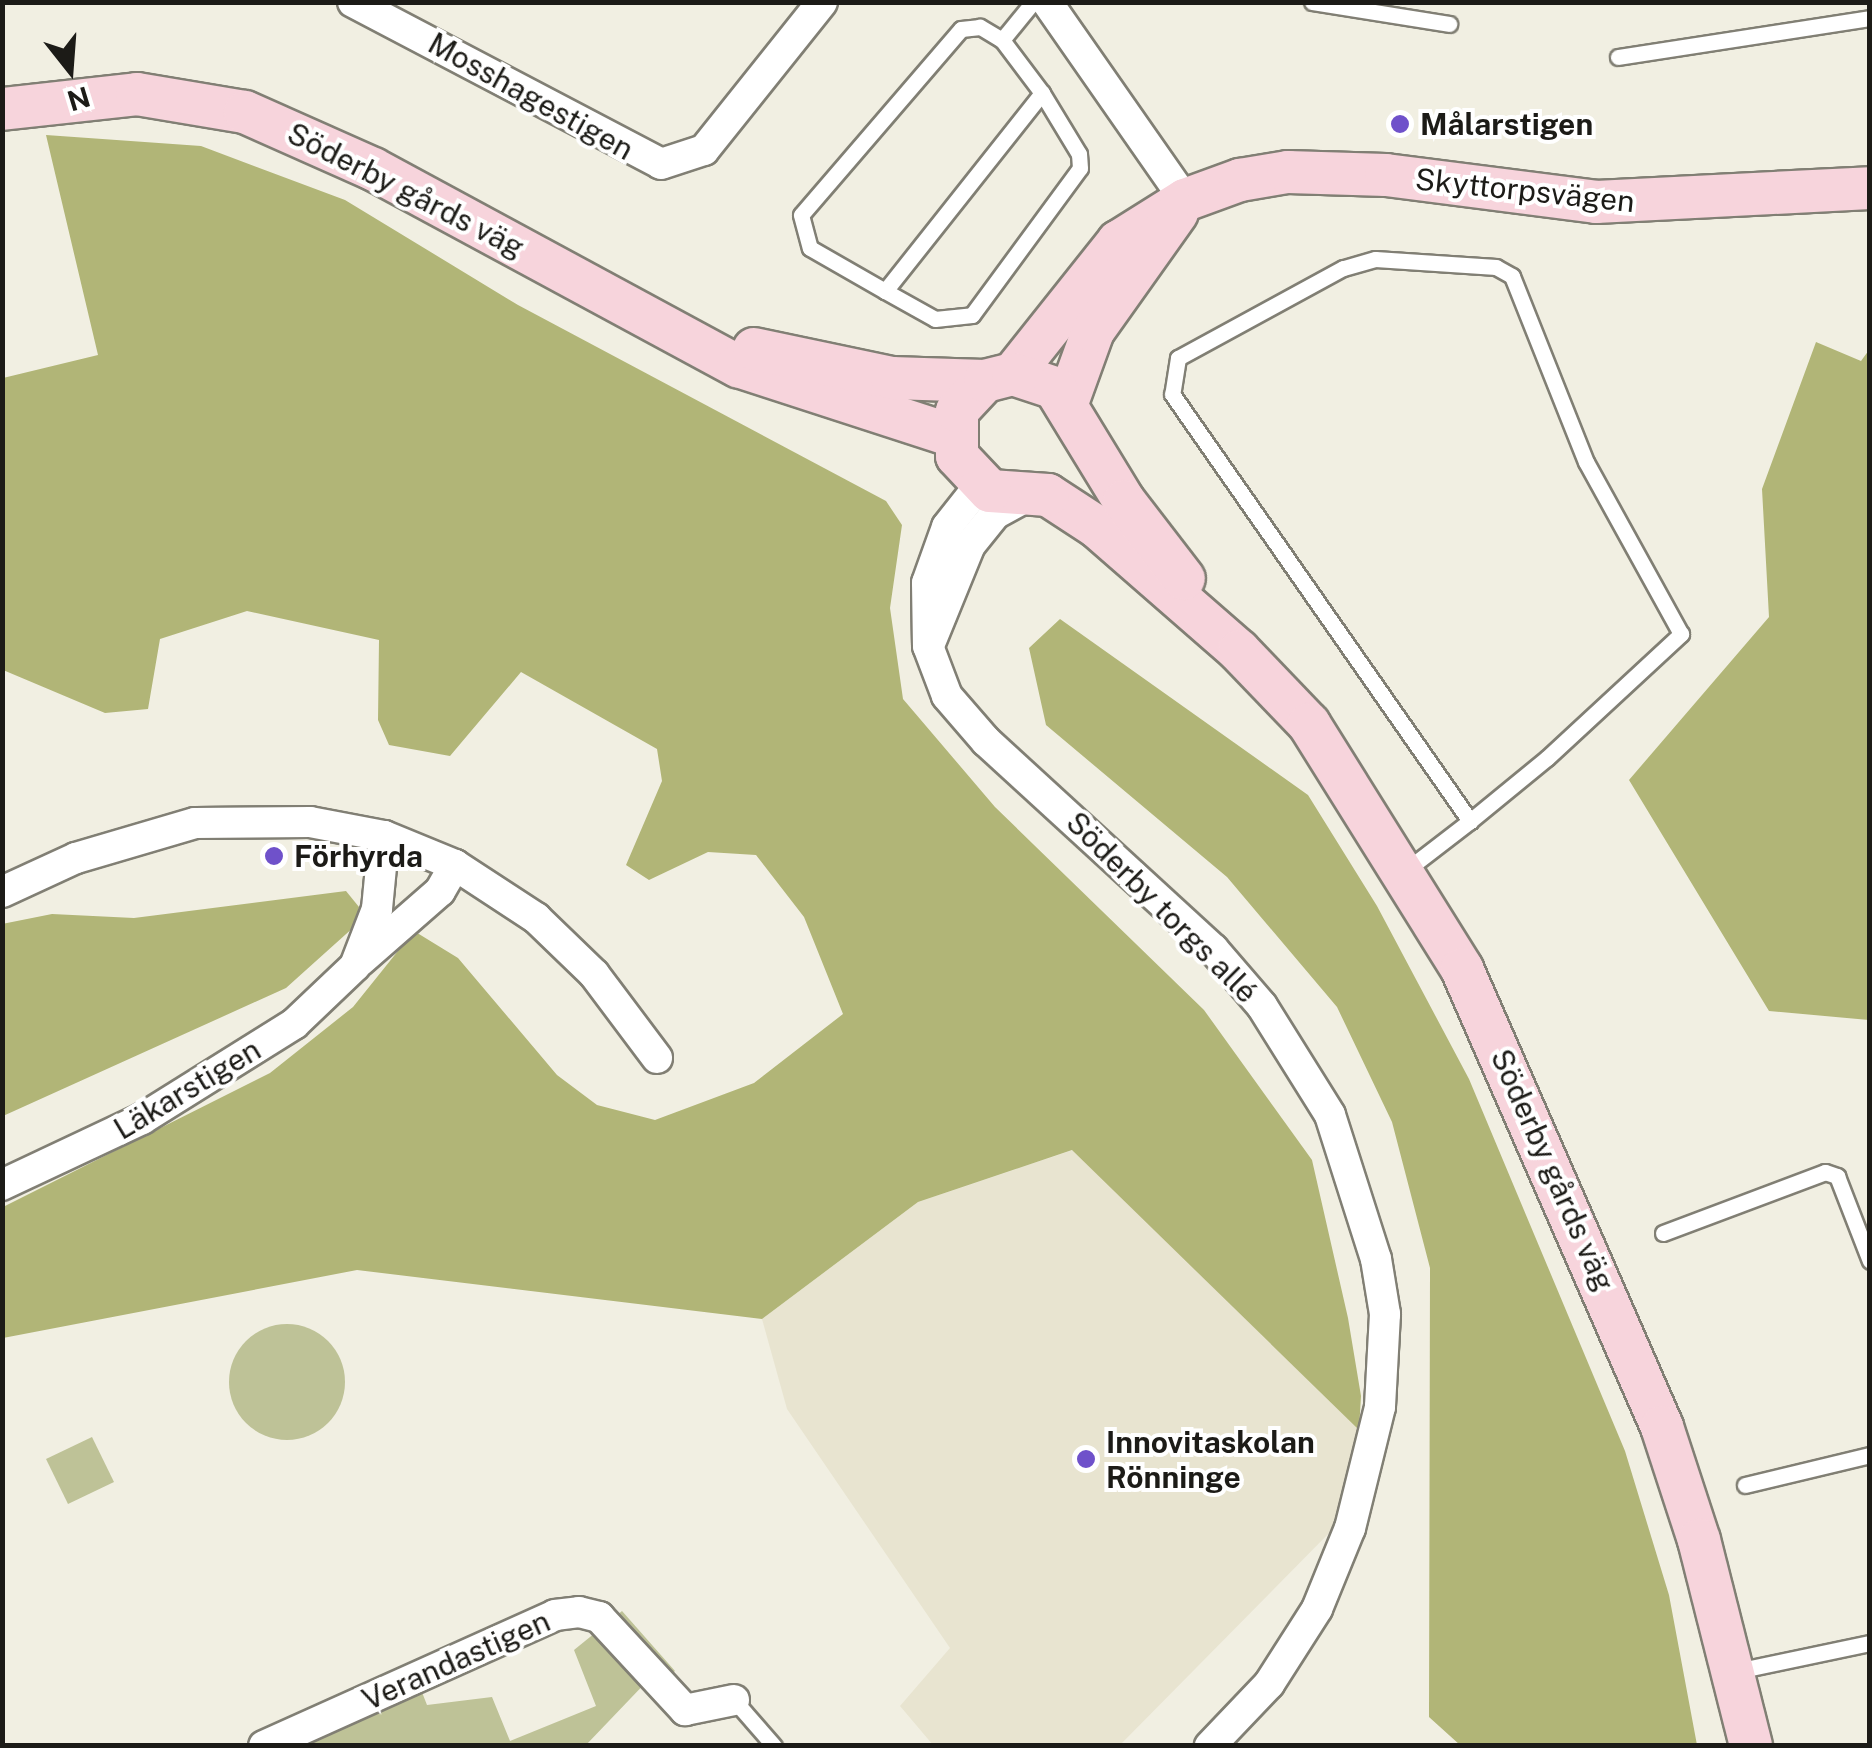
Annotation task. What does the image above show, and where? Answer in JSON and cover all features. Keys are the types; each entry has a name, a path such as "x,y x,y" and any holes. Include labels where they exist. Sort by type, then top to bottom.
{"main road":[{"name":"Söderby gårds väg","path":"2,109 138,94 245,112 374,168 674,335 819,396 953,436"},
{"name":"Skyttorpsvägen","path":"999,378 1118,242 1185,200 1240,180 1288,172 1386,175 1596,202 1674,202 1870,188"},
{"path":"1072,412 1044,380 999,378 957,411 953,436 958,456 980,484 1037,496 1076,450 1072,412 1093,330 1185,200"},
{"name":"Söderby gårds väg","path":"674,335 855,372 999,378"},
{"name":"Söderby gårds väg","path":"1072,412 1124,500 1239,651"},
{"name":"Söderby gårds väg","path":"1037,496 1097,527 1239,651 1309,724 1404,871 1494,1037 1662,1427 1736,1672 1751,1746"}],"street":[{"name":"Mosshagestigen","path":"354,2 660,164 704,150 822,2"},
{"path":"1047,2 1185,200"},
{"name":"Söderby torgs allé","path":"980,484 947,527 930,564 924,605 928,646 947,696 986,741 1213,949 1262,1006 1330,1115 1376,1259 1384,1314 1380,1407 1350,1528 1317,1609 1278,1668 1210,1746"},
{"path":"928,646 970,545 995,514 1037,496"},
{"path":"2,892 76,858 195,823 310,822 384,836 455,865 536,918 594,974 657,1058"},
{"name":"Läkarstigen","path":"354,966 377,909 384,836"},
{"name":"Läkarstigen","path":"2,1184 218,1075 294,1024 440,892 455,865"},
{"name":"Verandastigen","path":"264,1746 554,1615 579,1612 598,1617 685,1710 734,1700"}],"lane":[{"path":"1002,40 1033,2"},
{"path":"1312,2 1449,24"},
{"path":"1618,57 1870,18"},
{"path":"980,27 1002,40 1042,93 1079,154 1080,168 972,314 935,319 810,248 800,216 961,29 980,27"},
{"path":"885,291 1042,93"},
{"path":"1404,871 1470,821 1677,643 1680,626 1586,462 1512,276 1496,266 1375,259 1343,268 1178,358 1172,394 1470,821"},
{"path":"1663,1233 1825,1172 1836,1176 1870,1261"},
{"path":"1745,1485 1870,1455"},
{"path":"1736,1672 1870,1643"},
{"path":"734,1700 774,1746"}],"shaded area":[{"name":"Innovitaskolan Rönninge","path":"1073,1150 1359,1430 1336,1526 1120,1745 933,1745 900,1706 950,1648 787,1409 762,1319 918,1202"}],"green space":[{"path":"46,135 201,146 345,200 518,305 886,501 902,525 890,608 903,699 995,807 1204,1010 1312,1160 1348,1318 1361,1396 1359,1430 1072,1150 918,1202 762,1319 357,1270 3,1338 3,1207 270,1073 353,1007 414,931 458,958 557,1075 597,1105 655,1120 754,1083 843,1014 804,917 756,855 708,852 649,880 626,865 662,781 657,749 521,672 450,756 389,745 378,720 379,640 247,611 160,639 148,709 105,713 3,670 3,378 98,355"},
{"path":"1816,342 1861,361 1869,350 1869,1020 1769,1011 1629,780 1769,617 1762,489"},
{"path":"1060,619 1308,795 1377,906 1469,1079 1625,1451 1669,1595 1697,1745 1460,1745 1429,1717 1430,1268 1392,1122 1337,1007 1227,877 1046,725 1029,648"},
{"path":"346,891 359,907 355,926 286,988 3,1116 2,924 52,914 134,918"},
{"path":"287,1324 309,1329 328,1341 340,1360 345,1382 340,1404 328,1423 309,1435 287,1440 265,1435 246,1423 234,1404 229,1382 234,1360 246,1341 265,1329"},
{"path":"92,1437 114,1482 68,1504 46,1459"},
{"path":"622,1611 675,1671 660,1683 652,1676 586,1745 268,1746 416,1677 427,1705 492,1697 510,1741 596,1706 574,1650"}],"place":[{"name":"Målarstigen","path":"1400,124"},
{"name":"Förhyrda","path":"274,856"},
{"name":"Innovitaskolan Rönninge","path":"1086,1459"}]}
